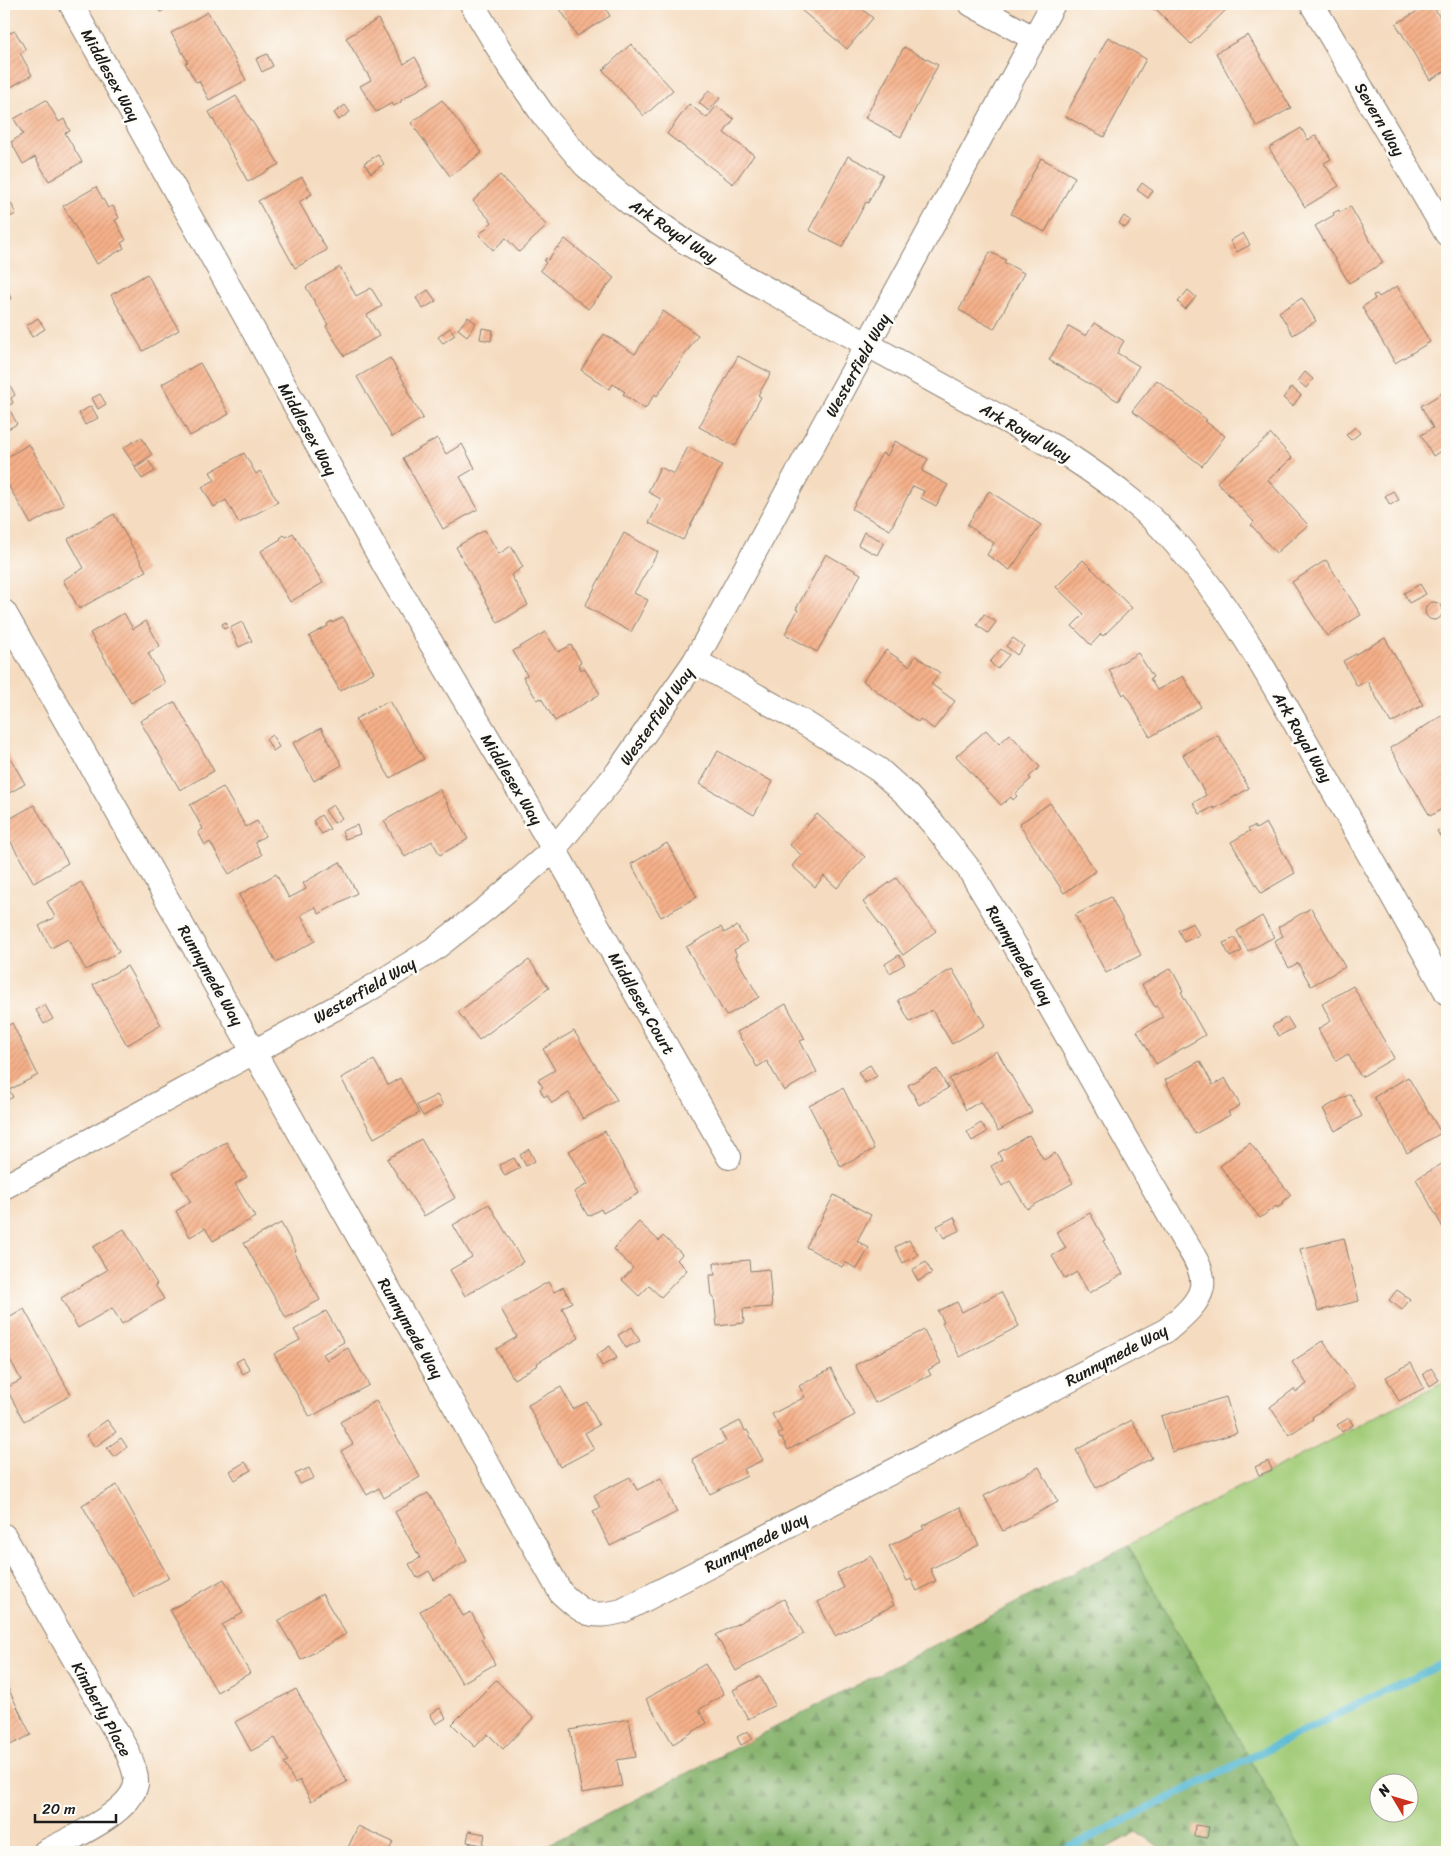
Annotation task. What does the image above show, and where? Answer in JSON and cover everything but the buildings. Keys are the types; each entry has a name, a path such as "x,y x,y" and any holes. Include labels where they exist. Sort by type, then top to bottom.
{"street":[{"name":"Middlesex Way","path":"71,4 385,566 554,849"},
{"name":"Ark Royal Way","path":"472,4 508,64 544,116 585,164 630,203 684,240 752,281 1063,452 1142,509 1169,535 1226,609 1276,689 1447,993"},
{"path":"971,4 1033,38"},
{"name":"Westerfield Way","path":"4,1187 363,993 434,948 488,907 554,849 617,773 695,661 1053,4"},
{"name":"Severn Way","path":"1312,4 1447,234"},
{"name":"Runnymede Way","path":"4,612 11,641 254,1052 561,1593 580,1610 590,1614 608,1614 622,1611 1167,1330 1188,1312 1200,1296 1204,1283 1202,1270 1196,1258 1183,1239 1022,957 969,869 924,813 879,770 803,722 695,661"},
{"name":"Middlesex Court","path":"554,849 729,1157"},
{"name":"Kimberly Place","path":"4,1536 127,1750 135,1770 136,1783 134,1791 126,1802 102,1820 45,1852"}],"green space":[{"path":"1447,1380 1447,1842 1425,1852 1303,1852 1128,1545"},
{"path":"1128,1545 1303,1852 1169,1852 1136,1832 1099,1852 537,1852 538,1850"}],"waterway":[{"path":"1061,1852 1370,1698 1447,1662"}]}
